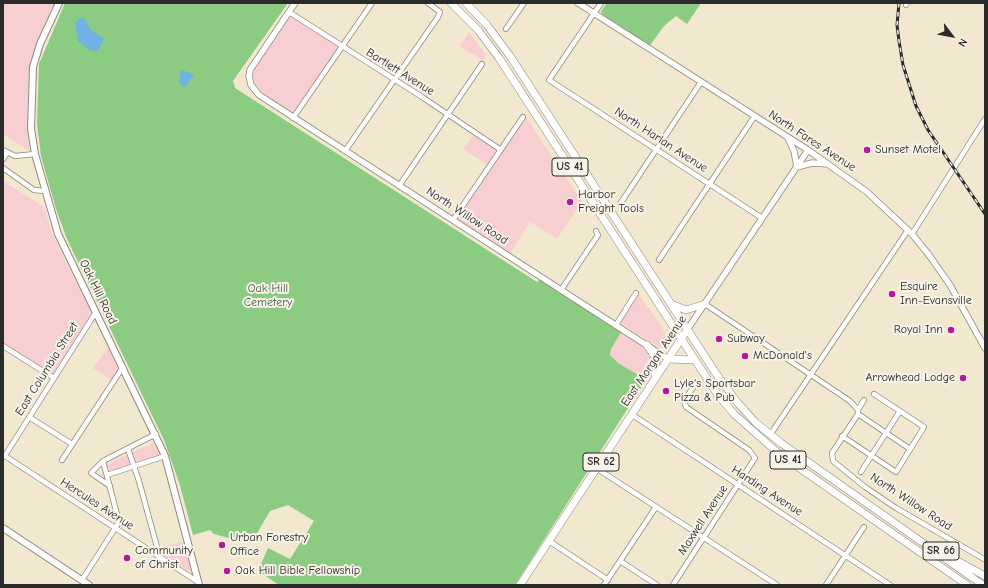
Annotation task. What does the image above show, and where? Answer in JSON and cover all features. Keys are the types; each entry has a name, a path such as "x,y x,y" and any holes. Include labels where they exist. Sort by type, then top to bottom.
{"main road":[{"name":"Oak Hill Road","path":"59,3 40,44 33,67 31,129 35,154 44,191 58,234 156,434 165,456 199,583"},
{"name":"US 41","path":"451,3 478,30 499,58 681,339 725,404 744,424 772,448 967,585"},
{"name":"US 41","path":"466,3 487,25 503,46 687,330 730,393 751,417 770,435 983,585"},
{"path":"670,304 686,310 705,304"},
{"name":"East Morgan Avenue","path":"520,585 687,330"},
{"path":"647,345 656,358 655,379"},
{"path":"668,359 695,360"},
{"name":"SR 66","path":"898,525 985,576"},
{"path":"3,528 90,585"}],"street":[{"path":"289,12 295,3"},
{"path":"293,118 341,46 372,3"},
{"path":"345,151 438,17 439,10 428,3"},
{"path":"506,29 524,3"},
{"name":"North Fares Avenue","path":"578,3 754,117 808,150 866,192 910,232 946,278 985,348"},
{"path":"594,14 601,3"},
{"name":"Bartlett Avenue","path":"289,12 448,114 501,150"},
{"name":"North Willow Road","path":"289,12 251,67 249,80 255,91 293,118 668,359"},
{"name":"North Harlan Avenue","path":"594,14 549,80 762,218"},
{"path":"399,186 482,64"},
{"path":"620,204 702,82"},
{"path":"453,220 523,117"},
{"path":"659,260 754,117"},
{"path":"770,435 910,232 985,118"},
{"path":"788,138 794,151 797,167 812,163 829,165"},
{"name":"East Morgan Avenue","path":"687,330 808,150"},
{"path":"3,159 5,151 18,156 35,154"},
{"path":"3,168 34,190 44,191"},
{"path":"561,290 597,233"},
{"path":"616,325 636,293"},
{"path":"705,304 850,401 858,412 910,449"},
{"name":"East Columbia Street","path":"4,457 96,312"},
{"path":"4,348 54,378"},
{"path":"62,460 123,367"},
{"name":"Maxwell Avenue","path":"673,585 755,458 749,450 686,407 684,401 694,386"},
{"path":"864,400 842,436 896,472 924,428 874,394"},
{"path":"861,472 900,411"},
{"name":"Harding Avenue","path":"631,414 890,585"},
{"path":"30,417 72,444"},
{"path":"110,486 91,473 103,461 156,434"},
{"name":"North Willow Road","path":"842,436 831,457 840,466 896,508 984,559"},
{"path":"128,449 135,466 160,558"},
{"path":"107,475 165,456"},
{"name":"Hercules Avenue","path":"4,457 199,583"},
{"path":"82,580 116,528 119,520 103,461"},
{"path":"596,468 777,585"},
{"path":"604,585 656,507"},
{"path":"826,585 864,527"},
{"path":"549,541 608,580"},
{"path":"620,561 657,585"}],"shaded area":[{"path":"3,3 55,3 32,54 28,78 27,128 29,151 3,134"},
{"path":"289,16 339,47 294,115 263,94 254,82 253,74 256,65"},
{"path":"469,32 486,55 483,60 459,46"},
{"path":"526,117 582,202 557,239 530,222 510,254 460,221 459,216"},
{"path":"474,134 499,150 489,166 463,149"},
{"path":"3,181 44,207 52,233 71,273 94,315 54,378 3,346"},
{"path":"638,293 663,329 667,339 660,348 620,323"},
{"path":"621,332 648,350 654,362 652,371 644,383 640,376 618,363 610,355 611,349"},
{"path":"108,347 119,369 112,380 93,368"},
{"path":"153,443 161,457 111,474 108,466 109,463"},
{"path":"184,541 191,568 190,572 155,549"}],"green space":[{"name":"Oak Hill Cemetery","path":"65,3 288,3 233,81 235,88 537,282 540,279 621,332 611,349 610,355 618,363 640,376 644,383 515,585 279,585 258,571 268,548 290,559 314,521 288,505 270,511 252,542 214,534 210,530 193,535 180,485 164,440 67,239 56,209 41,156 37,124 39,64"},
{"path":"607,3 701,3 687,24 676,16 664,26 651,44 648,45 602,14 601,11"}],"water":[{"path":"81,18 84,18 90,29 104,39 98,51 90,50 78,41 75,22"},
{"path":"183,70 194,75 185,87 179,83 181,71"}],"railway":[{"path":"899,3 897,25 899,41 903,65 916,106 928,130 985,214"}],"place":[{"name":"Sunset Motel","path":"867,150"},
{"name":"Harbor Freight Tools","path":"570,202"},
{"name":"Esquire Inn-Evansville","path":"892,294"},
{"name":"Royal Inn","path":"951,330"},
{"name":"Subway","path":"719,339"},
{"name":"McDonald's","path":"745,356"},
{"name":"Arrowhead Lodge","path":"963,378"},
{"name":"Lyle's Sportsbar Pizza & Pub","path":"666,391"},
{"name":"Urban Forestry Office","path":"222,545"},
{"name":"Community of Christ","path":"127,558"},
{"name":"Oak Hill Bible Fellowship","path":"227,571"}]}
